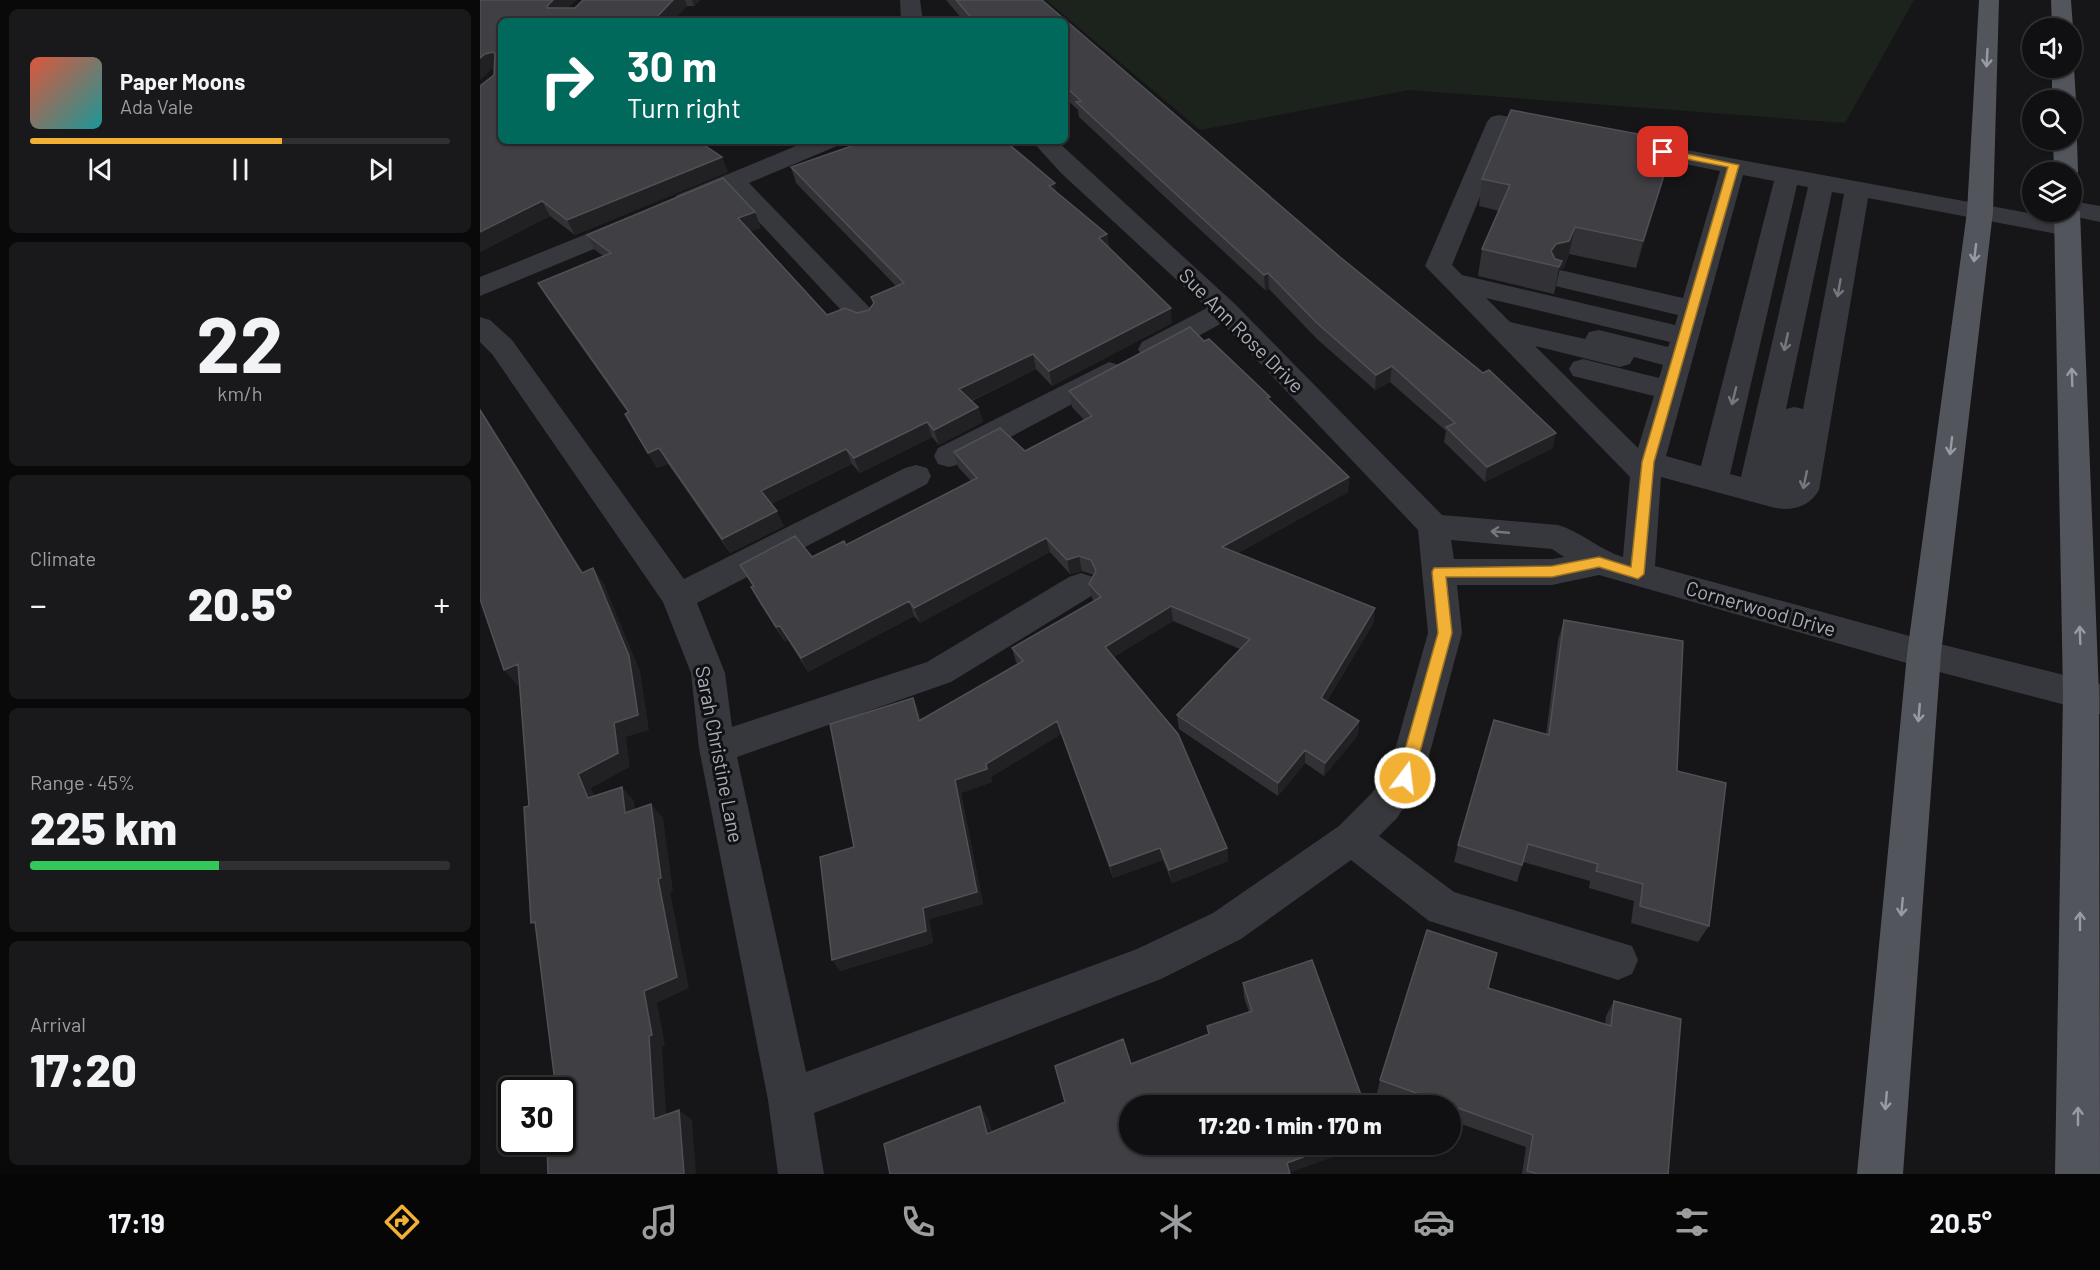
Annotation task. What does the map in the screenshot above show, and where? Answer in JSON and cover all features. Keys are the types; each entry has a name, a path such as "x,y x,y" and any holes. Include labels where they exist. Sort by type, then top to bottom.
{"main road":[{"path":"1880,1174 1924,654 1980,212 1989,0"},
{"path":"2061,0 2062,18"},
{"path":"2069,222 2091,696 2078,1174"}],"street":[{"path":"910,0 912,18"},
{"path":"1569,135 1499,122 1438,266 1647,468 1744,489 1799,495 1803,490 1821,182"},
{"path":"1605,141 1980,212 2022,214"},
{"path":"480,287 822,144"},
{"name":"Sue Ann Rose Drive","path":"1047,144 1225,310 1434,526"},
{"path":"1638,574 1647,468 1734,165"},
{"path":"734,181 863,317"},
{"path":"1744,489 1821,182"},
{"path":"1744,489 1821,182"},
{"path":"2082,215 2100,214"},
{"path":"1559,279 1679,351"},
{"path":"949,456 1225,310"},
{"name":"Sarah Christine Lane","path":"480,326 502,346 678,597 708,673 717,748 790,1100 801,1174"},
{"path":"1499,326 1679,351"},
{"path":"1499,326 1679,351"},
{"path":"1499,326 1679,351"},
{"path":"1499,326 1679,351"},
{"path":"678,597 916,476"},
{"path":"790,1100 1147,965 1227,926 1352,838 1384,806 1405,778 1445,633 1434,526 1558,537 1599,562"},
{"path":"1439,572 1552,572 1599,562"},
{"name":"Cornerwood Drive","path":"1599,562 1924,654 2091,696"},
{"path":"717,748 939,672 1081,586"},
{"path":"1352,838 1443,908 1618,960"}],"shaded area":[{"path":"1046,0 1914,0 1845,123 1409,90 1200,130"}],"building":[{"path":"480,0 553,0 547,8 575,8 583,0 673,0 656,18 498,18 498,144 702,144 722,157 567,220 542,201 480,232 480,86 494,75 495,54 493,52 485,54 480,58"},
{"path":"956,0 1042,0 1063,18 971,18"},
{"path":"1068,22 1340,257 1483,373 1489,370 1556,433 1487,467 1446,427 1455,423 1392,366 1376,375 1317,323 1268,273 1264,275 1076,102 1081,101 1068,89"},
{"path":"1511,110 1675,141 1643,241 1575,227 1569,241 1556,244 1551,251 1555,259 1562,261 1559,267 1482,249 1510,185 1482,179"},
{"path":"857,144 1009,144 1055,183 1049,186 1107,234 1099,238 1171,308 1049,371 1033,354 959,389 978,407 934,430 927,422 854,458 846,449 761,491 777,511 722,539 659,448 648,453 625,414 629,412 538,283 611,253 587,235 723,178 755,212 738,218 827,315 845,308 857,313 869,310 874,303 871,297 904,283 791,167"},
{"path":"1190,327 1204,341 1209,339 1349,477 1222,547 1375,608 1321,698 1359,721 1325,763 1305,750 1278,783 1177,715 1250,639 1171,606 1105,647 1178,734 1227,848 1169,870 1160,848 1110,866 1057,721 986,764 987,769 955,780 977,892 923,908 926,931 832,960 820,857 854,847 830,724 913,698 919,721 1023,661 1012,648 1101,597 1089,584 1096,571 1091,560 1079,556 1067,560 1046,538 914,608 909,601 801,658 780,626 776,627 740,565 795,536 812,557 844,541 846,545 977,478 954,452 1000,428 1025,451 1092,416 1069,391"},
{"path":"480,410 582,573 593,568 629,656 638,715 614,723 618,753 578,774 588,798 622,787 625,813 651,804 661,878 658,879 677,977 644,991 652,1035 649,1036 654,1119 679,1110 684,1174 548,1174 547,1155 576,1155 576,1077 554,1077 535,922 531,923 524,807 529,806 518,664 504,670 480,599"},
{"path":"1564,620 1683,641 1677,771 1726,783 1709,926 1640,906 1643,884 1596,871 1598,864 1528,844 1522,865 1458,845 1494,720 1549,735"},
{"path":"1427,930 1497,953 1488,988 1611,1026 1614,1001 1681,1019 1668,1174 1538,1174 1527,1171 1533,1135 1461,1109 1461,1095 1422,1095 1380,1080"},
{"path":"1312,960 1361,1095 1119,1095 1119,1155 1308,1155 1287,1163 1290,1174 890,1174 884,1144 980,1106 987,1134 1065,1102 1055,1066 1123,1039 1131,1064 1209,1034 1207,1026 1252,1011 1243,983"}],"route":[{"path":"1405,778 1445,633 1439,572 1552,572 1599,562 1638,574 1648,462 1734,165 1663,152"}]}
